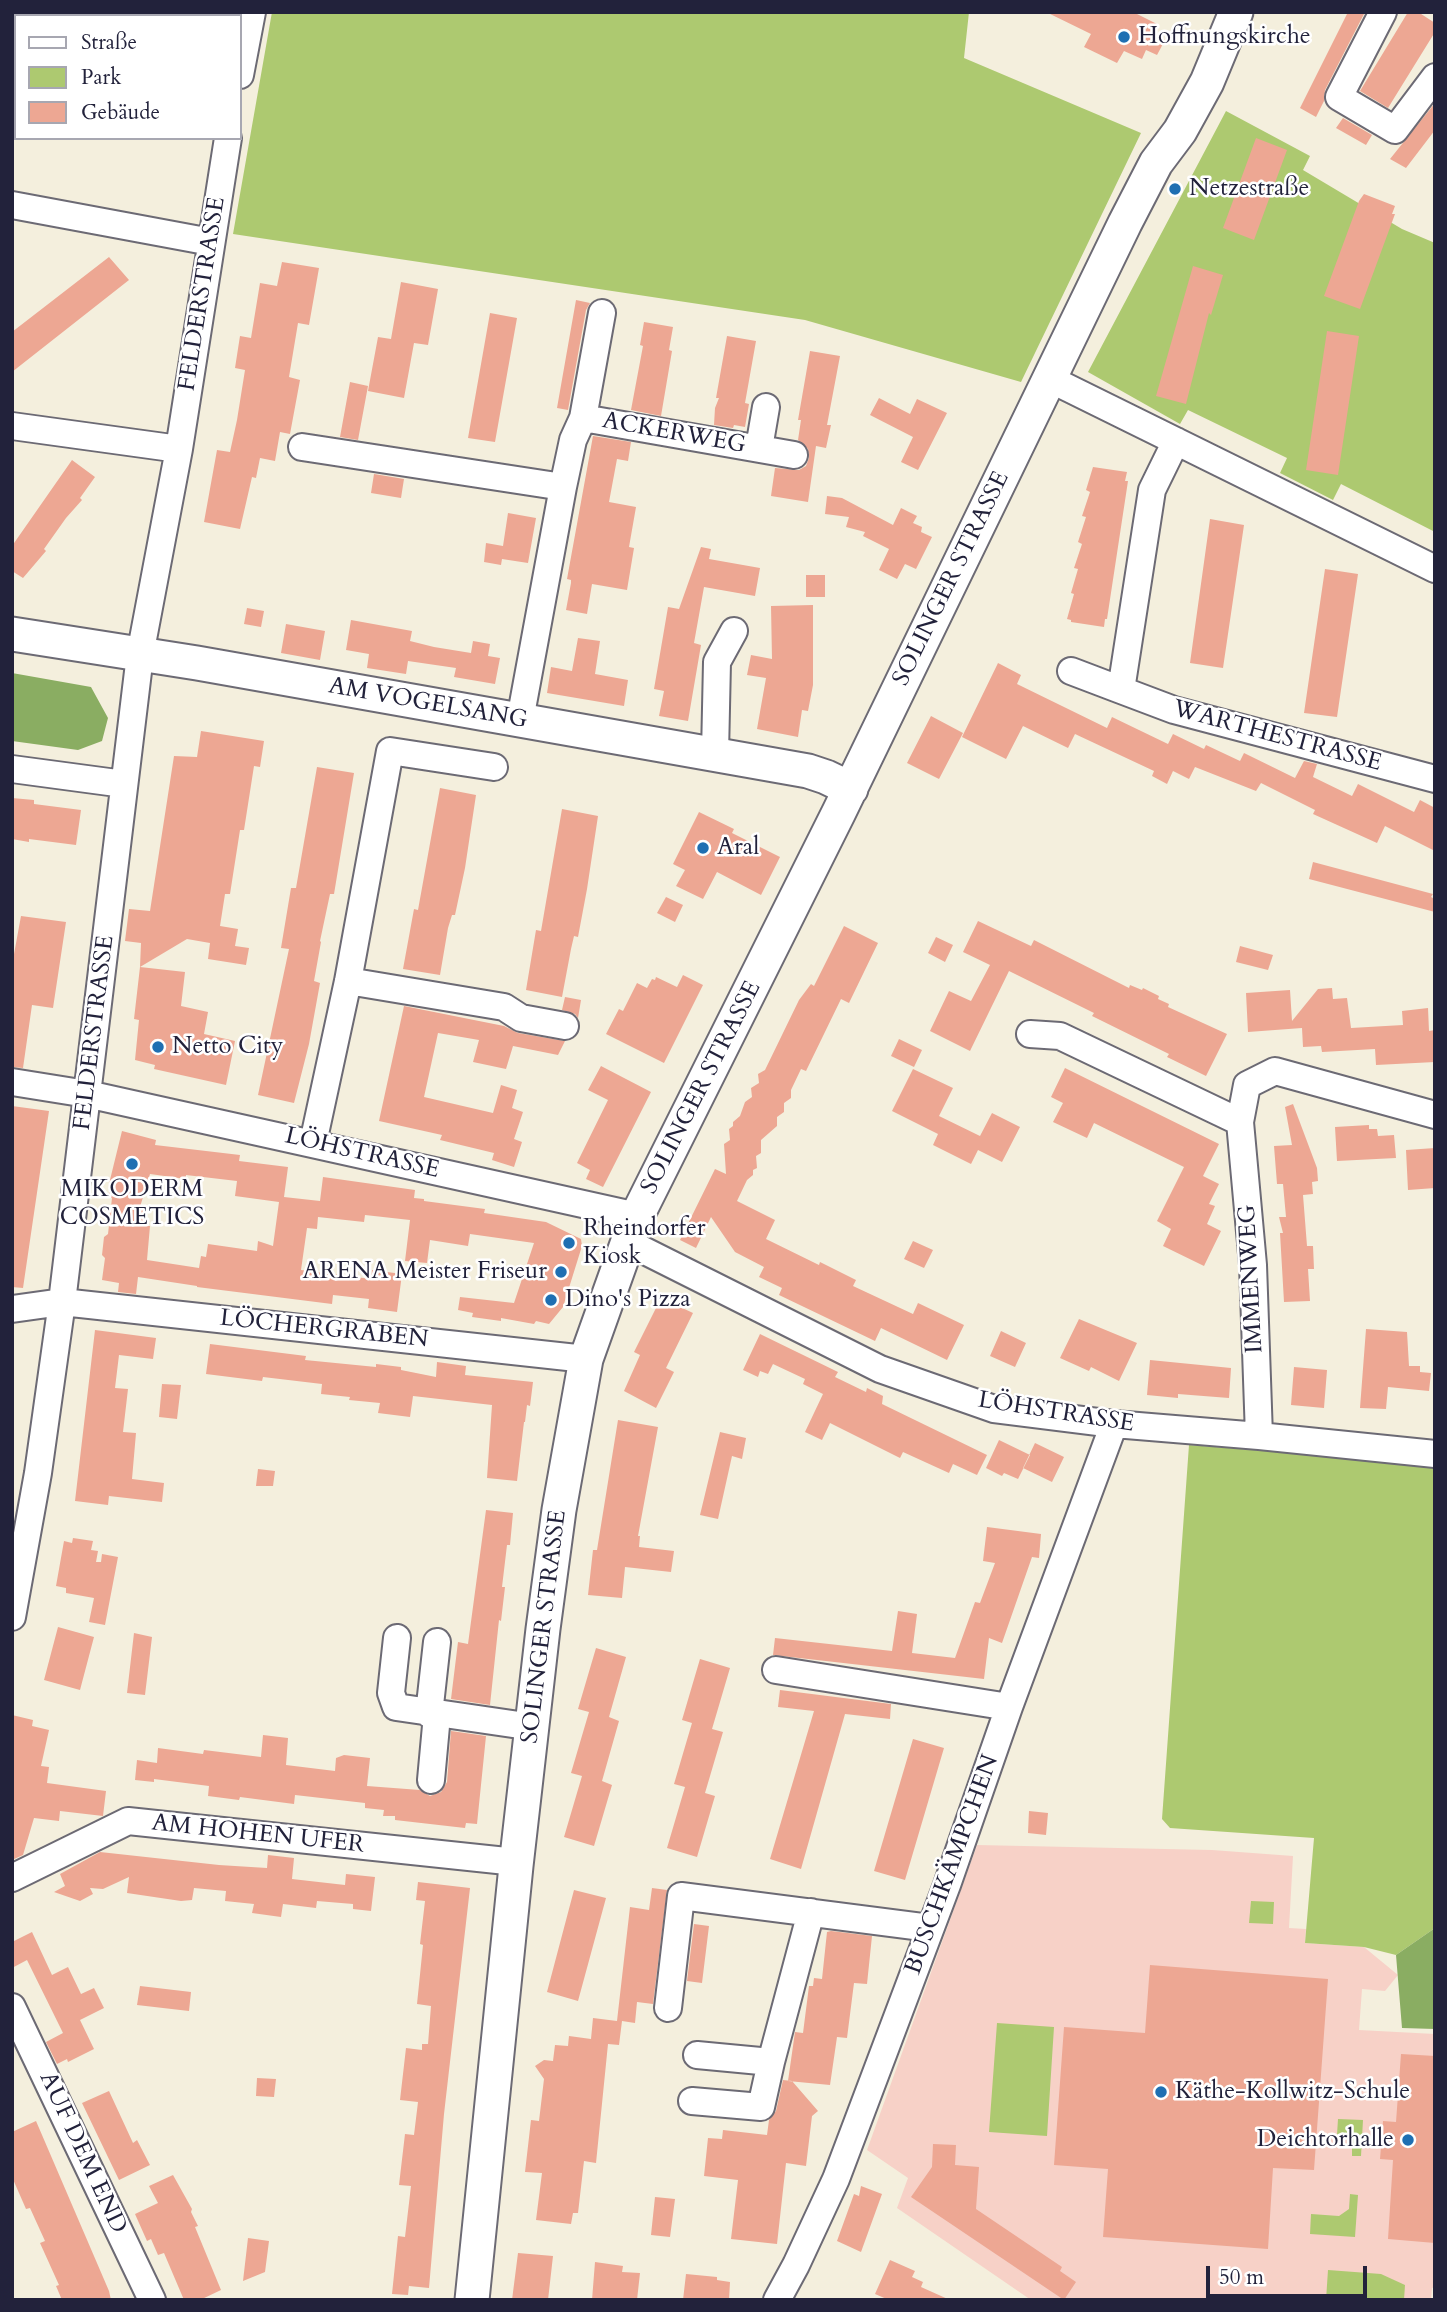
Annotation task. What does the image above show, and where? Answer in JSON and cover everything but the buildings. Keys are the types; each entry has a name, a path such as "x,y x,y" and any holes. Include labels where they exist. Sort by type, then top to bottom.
{"main road":[{"name":"SOLINGER STRASSE","path":"472,2300 516,1862 559,1510 586,1359 632,1229 851,789 1147,180 1180,131 1207,82 1236,12"},
{"name":"AM VOGELSANG","path":"12,634 197,663 808,771 851,789"}],"street":[{"path":"242,64 252,12"},
{"path":"1383,12 1339,97 1395,130 1435,77"},
{"name":"FELDERSTRASSE","path":"12,1617 38,1473 62,1302 140,655 178,449 229,140"},
{"path":"12,205 211,242"},
{"path":"583,418 602,313"},
{"path":"1050,379 1435,569"},
{"path":"759,448 766,407"},
{"name":"ACKERWEG","path":"520,720 563,487 573,440 583,418 794,455"},
{"path":"12,426 178,449"},
{"path":"1121,690 1152,490 1176,441"},
{"path":"302,447 563,487"},
{"path":"715,754 717,662 734,631"},
{"name":"WARTHESTRASSE","path":"1071,671 1174,710 1435,779"},
{"path":"313,1143 348,981 390,751 494,767"},
{"path":"12,769 124,785"},
{"path":"348,981 504,1007 521,1018 565,1026"},
{"path":"1030,1034 1060,1036 1240,1122"},
{"name":"IMMENWEG","path":"1259,1436 1253,1265 1240,1122 1247,1085 1275,1071 1435,1115"},
{"name":"LÖHSTRASSE","path":"12,1082 87,1094 313,1143 632,1229 880,1369 994,1409 1114,1424 1435,1454"},
{"name":"LÖCHERGRABEN","path":"12,1309 62,1302 586,1359"},
{"name":"BUSCHKÄMPCHEN","path":"782,2298 836,2179 930,1928 954,1888 1009,1707 1114,1424"},
{"path":"397,1638 391,1693 396,1707 533,1727"},
{"path":"431,1780 437,1642"},
{"path":"776,1670 1009,1707"},
{"name":"AM HOHEN UFER","path":"12,1878 128,1821 516,1862"},
{"path":"668,2008 681,1896 930,1928"},
{"path":"692,2101 761,2107 811,1912"},
{"name":"AUF DEM END","path":"12,2007 152,2300"},
{"path":"697,2055 771,2062"}],"shaded area":[{"name":"Käthe-Kollwitz-Schule","path":"977,1845 1212,1850 1293,1856 1289,1928 1306,1929 1305,1943 1364,1947 1398,1975 1385,1991 1362,1989 1359,2030 1435,2034 1435,2287 1432,2288 1431,2300 1031,2300 897,2208 908,2178 867,2150"}],"green space":[{"path":"272,12 969,12 964,58 1141,133 1021,382 805,320 233,234"},
{"path":"1226,111 1310,156 1303,170 1402,229 1435,243 1435,532 1341,484 1333,500 1280,473 1287,458 1188,410 1180,424 1088,372"},
{"path":"12,673 91,687 108,718 102,741 78,750 12,741"},
{"path":"1189,1445 1435,1468 1435,1928 1396,1955 1364,1947 1305,1943 1314,1838 1170,1828 1162,1819"},
{"path":"1251,1901 1274,1902 1273,1924 1249,1923"},
{"path":"1435,1928 1435,2029 1402,2028 1396,1955"},
{"path":"997,2023 1054,2027 1047,2136 989,2132"},
{"path":"1338,2119 1363,2120 1361,2156 1352,2156 1352,2146 1344,2136 1337,2135"},
{"path":"1350,2194 1358,2195 1355,2237 1310,2234 1311,2214 1339,2216 1349,2209"},
{"path":"1328,2270 1381,2274 1405,2285 1404,2300 1326,2300"}],"place":[{"name":"Hoffnungskirche","path":"1124,37"},
{"name":"Netzestraße","path":"1175,189"},
{"name":"Aral","path":"703,848"},
{"name":"Netto City","path":"158,1047"},
{"name":"MIKODERM COSMETICS","path":"132,1164"},
{"name":"Rheindorfer Kiosk","path":"569,1243"},
{"name":"ARENA Meister Friseur","path":"561,1272"},
{"name":"Dino's Pizza","path":"551,1300"},
{"name":"Käthe-Kollwitz-Schule","path":"1161,2092"},
{"name":"Deichtorhalle","path":"1408,2140"}]}
